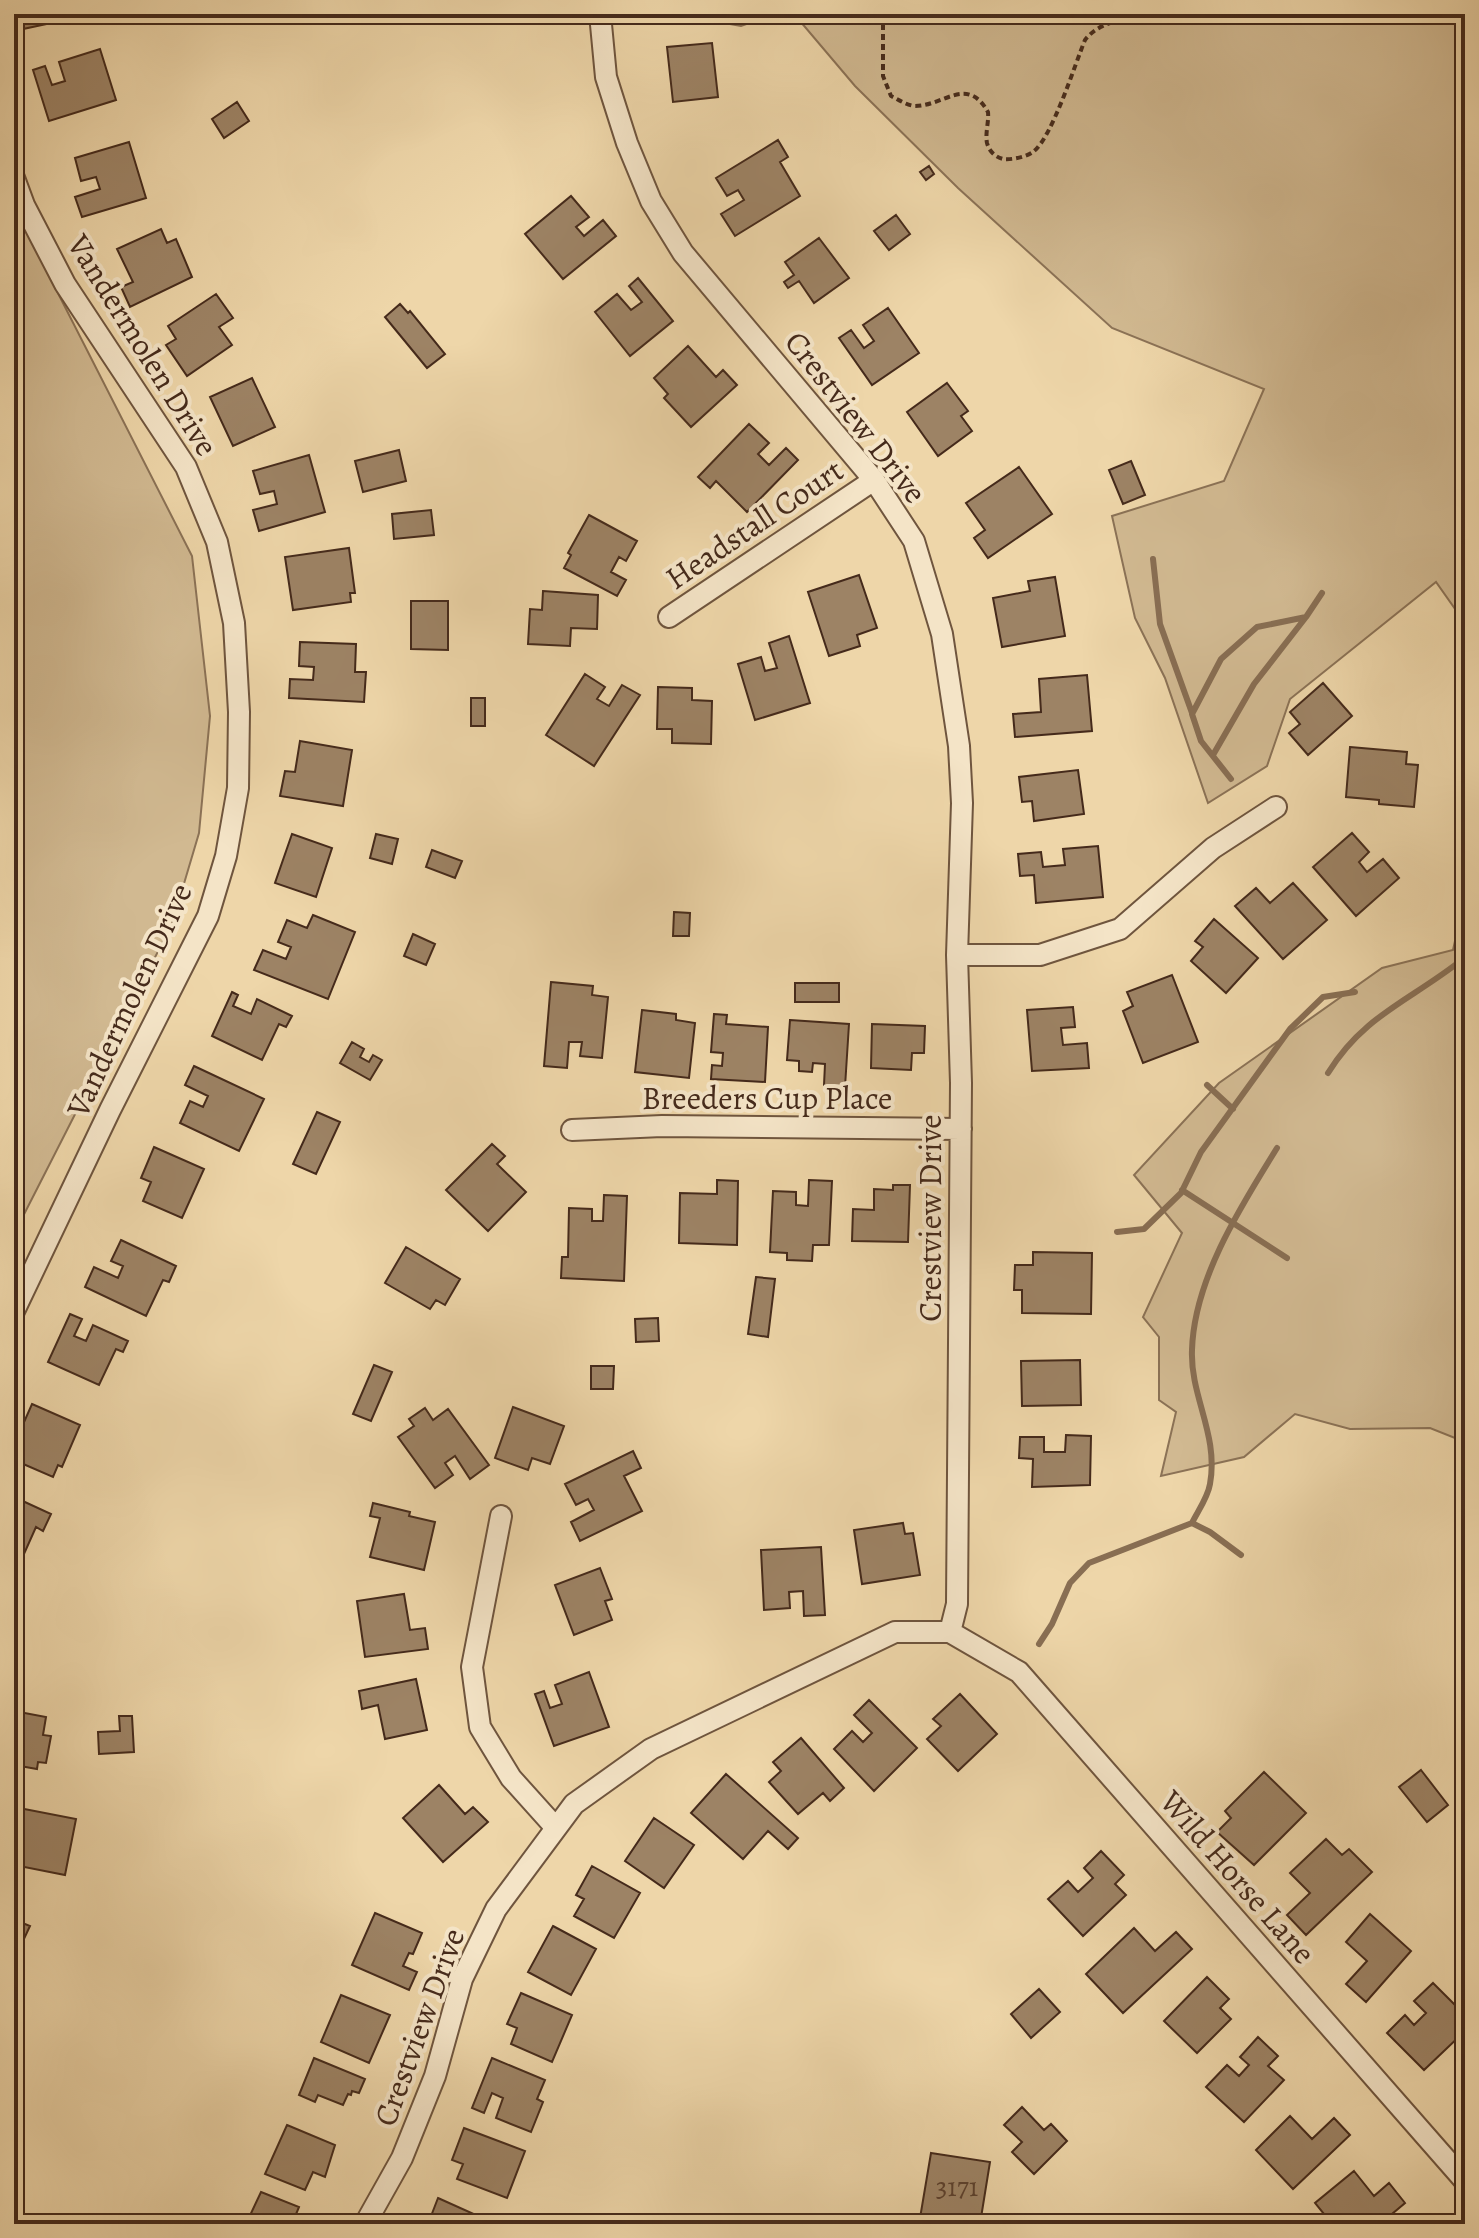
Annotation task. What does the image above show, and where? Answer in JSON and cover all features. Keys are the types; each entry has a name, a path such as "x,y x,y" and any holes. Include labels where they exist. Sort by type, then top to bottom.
{"street":[{"name":"Crestview Drive","path":"365,2224 402,2158 429,2090 462,1979 496,1909 574,1804 651,1749 895,1632 950,1632 957,1604 961,1129 957,955 962,789 959,746 942,634 914,541 874,480 683,253 651,201 627,143 606,77 600,14"},
{"name":"Vandermolen Drive","path":"14,178 24,205 65,284 186,467 217,542 234,623 239,712 238,788 226,856 208,916 110,1110 14,1311"},
{"name":"Headstall Court","path":"669,617 874,480"},
{"path":"957,955 1040,955 1120,929 1213,848 1276,807"},
{"name":"Breeders Cup Place","path":"572,1130 662,1126 961,1129"},
{"path":"501,1516 472,1667 480,1727 511,1778 556,1828"},
{"name":"Wild Horse Lane","path":"950,1632 1019,1672 1465,2181"}],"path":[{"path":"883,14 883,76 891,96 915,106 956,94 971,95 988,112 986,136 989,150 1004,159 1034,152 1058,107 1085,40 1092,31 1125,20 1209,23 1257,14"},
{"path":"1441,14 1465,27"}],"shaded area":[{"path":"673,14 775,14 741,26"},
{"path":"794,14 1465,14 1465,623 1436,582 1290,699 1267,766 1208,803 1165,678 1135,618 1112,516 1224,481 1264,389 1112,328 958,188 855,86"},
{"path":"14,207 192,556 210,716 199,833 172,924 14,1234"},
{"path":"1465,896 1465,1442 1430,1428 1350,1429 1295,1414 1244,1457 1161,1476 1176,1412 1159,1400 1159,1337 1143,1317 1182,1233 1134,1175 1219,1083 1382,968 1453,950"}],"building":[{"path":"19,14 89,14 89,15 23,29"},
{"path":"712,43 718,97 673,102 667,47"},
{"path":"100,49 116,100 49,121 33,70 45,66 52,85 65,81 59,62"},
{"path":"237,102 249,121 224,138 212,119"},
{"path":"778,140 788,157 780,162 800,196 735,236 721,214 744,200 738,190 727,196 716,178"},
{"path":"129,142 146,198 82,217 75,197 100,189 96,177 81,181 75,158"},
{"path":"929,166 934,174 926,180 920,172"},
{"path":"571,196 589,217 576,227 584,236 603,220 616,236 563,279 525,234"},
{"path":"896,215 910,234 889,250 874,231"},
{"path":"161,229 167,243 176,239 192,277 130,307 121,287 133,282 117,249"},
{"path":"819,238 849,278 814,303 799,281 788,288 784,282 794,275 785,262"},
{"path":"638,278 673,321 630,356 595,312 617,294 631,310 642,302 629,286"},
{"path":"216,294 233,318 219,327 232,345 187,376 166,345 176,339 168,326"},
{"path":"400,304 408,313 410,311 445,354 427,368 385,317"},
{"path":"888,308 919,353 872,385 839,338 851,330 864,348 874,341 863,325"},
{"path":"688,346 716,377 723,370 737,385 691,427 664,398 668,394 654,378"},
{"path":"252,378 275,427 233,446 210,397"},
{"path":"947,383 968,411 961,416 972,431 938,456 907,412"},
{"path":"749,424 769,443 758,454 769,465 786,448 798,460 747,512 716,481 710,488 698,477"},
{"path":"399,450 406,481 363,492 355,461"},
{"path":"309,455 325,512 259,531 253,510 277,504 274,491 260,494 253,471"},
{"path":"1131,461 1145,495 1123,504 1109,470"},
{"path":"1019,467 1052,514 988,558 974,538 985,530 966,503"},
{"path":"431,510 434,535 394,539 392,514"},
{"path":"589,515 637,541 626,561 619,557 611,572 626,580 617,596 564,568 571,555 568,553"},
{"path":"349,548 355,593 350,593 351,602 293,610 285,557"},
{"path":"859,575 877,628 857,635 860,646 829,656 808,592"},
{"path":"1055,577 1065,636 1002,647 993,598 1030,591 1028,581"},
{"path":"543,591 598,595 597,629 571,628 570,646 528,644 530,609 542,610"},
{"path":"411,601 448,601 448,650 411,649"},
{"path":"789,636 810,703 755,720 738,664 761,657 765,671 777,668 769,643"},
{"path":"300,642 356,644 355,672 366,672 364,702 289,698 290,679 313,680 314,667 299,666"},
{"path":"585,674 605,687 597,699 609,706 622,685 640,695 594,766 546,735"},
{"path":"1087,675 1092,731 1015,737 1013,714 1041,712 1039,679"},
{"path":"1323,683 1352,716 1308,755 1289,733 1300,724 1290,712"},
{"path":"658,687 692,688 692,700 712,701 711,744 672,743 672,729 657,729"},
{"path":"471,698 485,698 485,726 471,726"},
{"path":"300,741 352,750 343,806 280,796 285,771 295,772"},
{"path":"1350,747 1407,752 1406,764 1418,765 1414,807 1346,797"},
{"path":"1078,770 1084,814 1034,821 1032,801 1022,802 1019,777"},
{"path":"1352,833 1369,852 1359,862 1367,872 1383,859 1399,878 1356,916 1313,867"},
{"path":"292,834 332,848 316,897 275,883"},
{"path":"376,834 398,839 392,864 370,858"},
{"path":"1098,846 1103,897 1036,903 1034,875 1020,876 1018,854 1041,852 1043,867 1065,865 1063,849"},
{"path":"432,850 462,861 455,878 426,867"},
{"path":"1293,883 1327,920 1283,959 1235,906 1256,888 1270,903"},
{"path":"674,912 690,913 689,936 673,936"},
{"path":"313,915 355,932 328,999 254,970 263,950 286,959 291,947 278,942 287,920 307,928"},
{"path":"1214,919 1258,958 1226,993 1191,961 1203,947 1195,941"},
{"path":"413,934 435,944 426,965 404,956"},
{"path":"1172,975 1198,1042 1143,1063 1123,1011 1133,1006 1127,992"},
{"path":"551,982 593,986 592,995 608,997 602,1058 580,1056 582,1042 569,1042 567,1068 544,1066"},
{"path":"795,983 839,983 839,1002 795,1002"},
{"path":"232,992 238,995 233,1006 251,1014 257,999 292,1016 286,1027 279,1024 262,1060 212,1036"},
{"path":"1073,1007 1075,1027 1061,1028 1063,1045 1087,1043 1089,1068 1032,1071 1027,1010"},
{"path":"642,1010 676,1014 676,1020 695,1023 689,1078 635,1072"},
{"path":"714,1014 727,1015 726,1024 768,1027 765,1082 711,1079 712,1065 722,1066 723,1053 711,1052"},
{"path":"790,1020 849,1024 845,1087 824,1085 825,1064 813,1063 812,1072 799,1071 799,1061 787,1060"},
{"path":"872,1024 925,1026 924,1053 912,1053 911,1070 871,1068"},
{"path":"352,1042 364,1049 360,1057 369,1062 373,1055 382,1060 370,1080 340,1063"},
{"path":"194,1066 264,1099 239,1151 180,1123 190,1101 203,1107 208,1096 185,1085"},
{"path":"317,1112 340,1122 316,1174 293,1164"},
{"path":"492,1144 505,1156 497,1164 526,1192 488,1231 446,1190"},
{"path":"154,1147 204,1169 182,1218 143,1201 151,1182 141,1178"},
{"path":"717,1180 738,1181 737,1245 679,1243 680,1193 717,1194"},
{"path":"809,1180 832,1181 829,1245 813,1245 812,1261 787,1260 787,1253 770,1252 773,1191 796,1192 796,1205 808,1206"},
{"path":"893,1185 910,1185 908,1242 852,1241 853,1209 874,1210 874,1189 893,1190"},
{"path":"604,1195 627,1196 624,1281 561,1278 562,1257 568,1257 569,1208 592,1209 592,1221 603,1221"},
{"path":"121,1240 176,1266 169,1282 163,1280 146,1316 85,1287 94,1267 118,1278 123,1266 111,1261"},
{"path":"406,1247 460,1279 445,1305 436,1300 430,1309 385,1283"},
{"path":"1033,1252 1092,1253 1091,1314 1022,1313 1022,1290 1014,1290 1015,1265 1033,1265"},
{"path":"756,1277 775,1279 768,1337 748,1334"},
{"path":"70,1314 82,1319 74,1336 86,1341 93,1325 128,1341 123,1352 116,1349 99,1385 48,1362"},
{"path":"658,1318 659,1341 636,1342 635,1319"},
{"path":"1080,1360 1081,1405 1022,1406 1021,1361"},
{"path":"374,1365 392,1372 371,1421 353,1414"},
{"path":"591,1366 614,1366 613,1389 591,1389"},
{"path":"32,1404 80,1425 62,1467 58,1465 53,1477 14,1460 14,1436 17,1438"},
{"path":"513,1407 564,1426 550,1464 532,1458 528,1470 495,1458"},
{"path":"425,1408 433,1420 448,1409 489,1465 470,1479 455,1456 445,1463 453,1475 435,1488 398,1437 414,1426 409,1419"},
{"path":"1066,1435 1091,1436 1090,1485 1032,1487 1033,1459 1019,1458 1020,1437 1044,1437 1044,1452 1065,1452"},
{"path":"633,1451 641,1468 624,1476 642,1511 580,1541 571,1522 594,1510 588,1499 576,1505 565,1484"},
{"path":"14,1497 51,1514 43,1531 36,1527 20,1563 14,1560"},
{"path":"373,1503 435,1522 424,1570 370,1557 380,1518 370,1516"},
{"path":"903,1523 905,1534 913,1533 920,1575 862,1584 854,1530"},
{"path":"821,1547 825,1615 804,1616 803,1591 789,1592 790,1608 764,1610 761,1550"},
{"path":"600,1568 612,1599 605,1601 612,1620 574,1635 555,1585"},
{"path":"404,1594 410,1630 425,1628 428,1649 365,1657 357,1601"},
{"path":"589,1672 609,1727 554,1746 535,1694 544,1691 550,1708 562,1704 555,1685"},
{"path":"416,1679 427,1730 385,1739 378,1705 362,1709 359,1691"},
{"path":"960,1694 997,1734 958,1771 927,1739 941,1726 933,1719"},
{"path":"869,1700 917,1748 874,1791 834,1749 852,1731 863,1742 872,1733 854,1715"},
{"path":"14,1711 46,1717 43,1735 51,1736 46,1763 38,1762 37,1769 14,1765"},
{"path":"119,1716 132,1716 134,1752 99,1754 98,1732 120,1731"},
{"path":"801,1738 844,1788 830,1801 823,1793 798,1814 769,1782 781,1771 773,1762"},
{"path":"1421,1770 1448,1805 1427,1822 1399,1787"},
{"path":"1264,1772 1306,1813 1254,1865 1217,1832 1231,1818 1225,1811"},
{"path":"726,1774 798,1838 788,1849 768,1831 743,1859 691,1813"},
{"path":"439,1785 465,1814 473,1807 488,1822 443,1862 403,1818"},
{"path":"14,1807 76,1819 65,1875 14,1865"},
{"path":"654,1818 694,1845 664,1888 625,1861"},
{"path":"1326,1839 1342,1855 1349,1849 1372,1872 1306,1935 1287,1915 1310,1893 1290,1873"},
{"path":"1101,1851 1124,1875 1115,1884 1126,1895 1083,1936 1048,1899 1068,1881 1078,1892 1093,1878 1084,1868"},
{"path":"592,1866 640,1893 614,1938 574,1916 584,1899 576,1895"},
{"path":"14,1911 23,1915 20,1922 30,1926 16,1956 14,1955"},
{"path":"375,1913 422,1933 413,1954 409,1953 403,1966 417,1972 409,1990 352,1965"},
{"path":"1370,1914 1411,1951 1366,2002 1346,1984 1367,1961 1346,1942"},
{"path":"553,1926 596,1949 571,1995 528,1972"},
{"path":"1134,1928 1155,1951 1176,1932 1192,1949 1123,2013 1086,1974"},
{"path":"1207,1977 1229,1999 1220,2008 1231,2019 1197,2053 1164,2021"},
{"path":"1433,1983 1465,2015 1465,2031 1424,2070 1387,2033 1405,2015 1414,2025 1426,2013 1414,2001"},
{"path":"1039,1989 1060,2012 1031,2038 1011,2014"},
{"path":"521,1993 572,2015 552,2062 511,2044 517,2028 507,2024"},
{"path":"341,1995 390,2015 369,2063 321,2042"},
{"path":"1258,2037 1278,2056 1268,2066 1284,2080 1244,2122 1206,2087 1227,2065 1239,2076 1249,2065 1240,2057"},
{"path":"314,2058 365,2079 359,2093 352,2091 351,2095 348,2094 343,2105 318,2095 315,2102 299,2095"},
{"path":"492,2058 545,2080 537,2099 543,2102 531,2132 496,2118 503,2098 492,2093 484,2113 472,2108"},
{"path":"1022,2107 1044,2130 1051,2124 1067,2141 1034,2174 1012,2152 1022,2142 1004,2125"},
{"path":"1290,2116 1312,2139 1334,2118 1350,2135 1293,2189 1256,2150"},
{"path":"287,2125 335,2145 325,2177 313,2172 305,2190 265,2174"},
{"path":"464,2128 525,2151 507,2198 457,2179 463,2164 452,2160"},
{"path":"931,2153 990,2162 980,2224 919,2224"},
{"path":"1354,2171 1374,2196 1389,2183 1405,2203 1380,2224 1332,2224 1315,2203"},
{"path":"261,2192 299,2207 292,2224 246,2224"},
{"path":"438,2198 476,2215 473,2224 428,2224"}],"waterway":[{"path":"1153,559 1160,624 1192,713"},
{"path":"1231,779 1201,741 1192,714 1221,659 1257,627 1306,617 1322,593"},
{"path":"1213,755 1254,684 1306,617"},
{"path":"1328,1073 1356,1037 1372,1023 1459,962"},
{"path":"1117,1232 1144,1229 1181,1193 1201,1152 1290,1029 1323,997 1355,992"},
{"path":"1207,1085 1233,1109"},
{"path":"1039,1644 1052,1624 1070,1583 1089,1563 1192,1523 1205,1499 1212,1466 1208,1432 1193,1367 1195,1323 1210,1270 1222,1244 1277,1148"},
{"path":"1182,1190 1287,1258"},
{"path":"1192,1523 1241,1555"}]}
